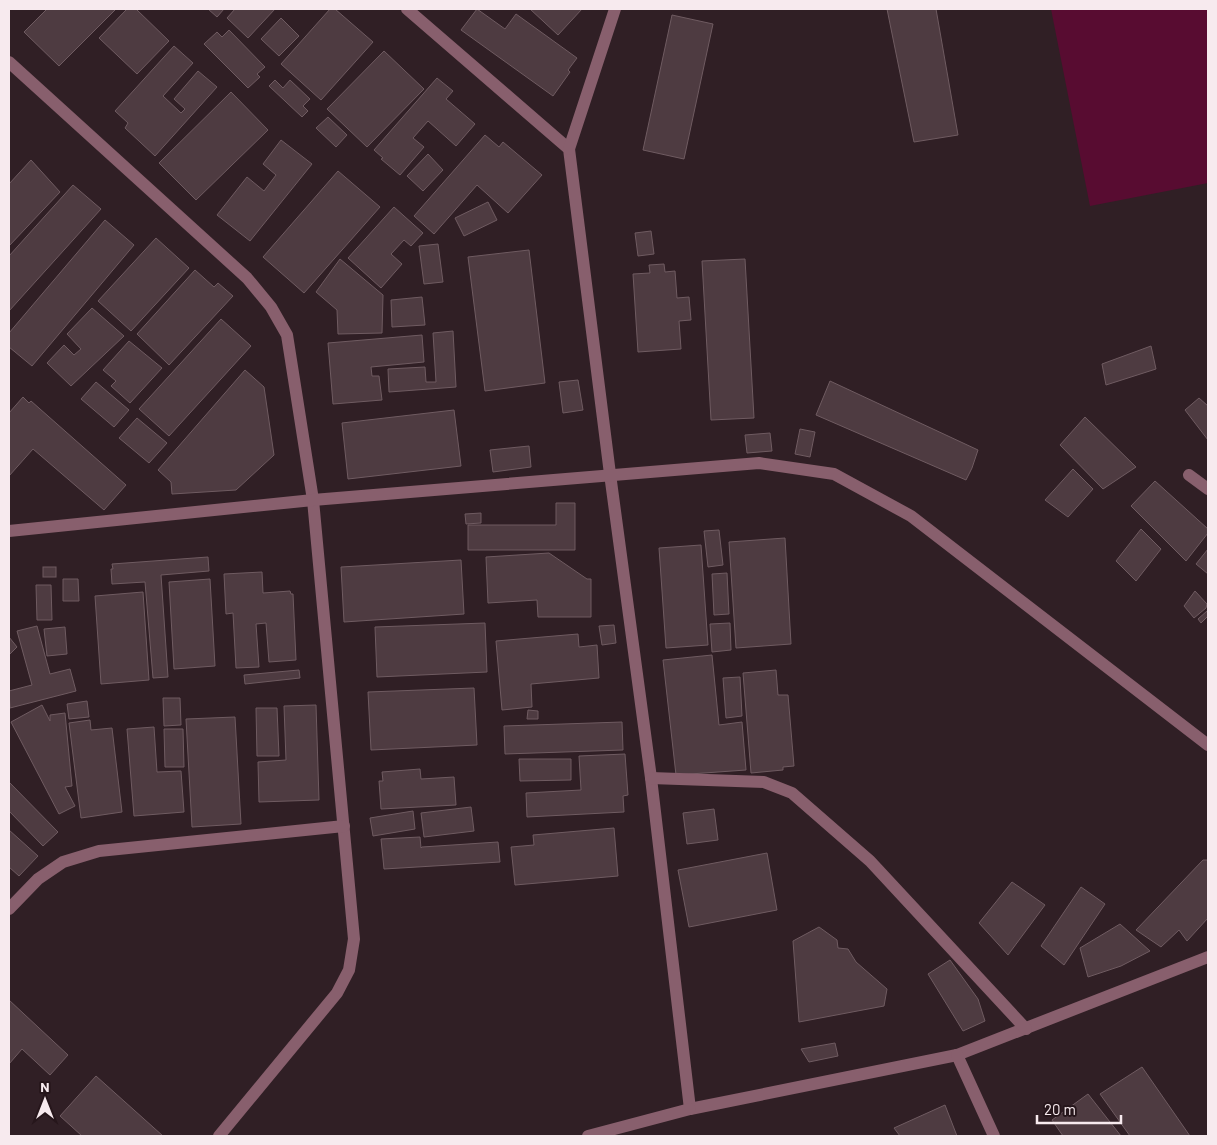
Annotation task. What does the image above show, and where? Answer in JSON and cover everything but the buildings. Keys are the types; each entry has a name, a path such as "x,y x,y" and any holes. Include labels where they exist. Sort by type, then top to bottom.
{"street":[{"path":"407,9 570,149"},
{"path":"614,9 570,149 610,474 651,778 690,1108"},
{"path":"9,62 247,278 271,307 287,336 313,500 354,939 349,970 337,993 219,1136"},
{"path":"9,531 313,500 759,462 834,474 911,516 1208,745"},
{"path":"1189,475 1208,489"},
{"path":"651,778 764,782 792,794 870,861 1026,1029"},
{"path":"9,909 38,879 63,862 100,851 344,826"},
{"path":"588,1136 690,1108 957,1055 1208,957"},
{"path":"957,1055 994,1136"}],"shaded area":[{"path":"1051,9 1208,9 1208,183 1090,206"}]}
